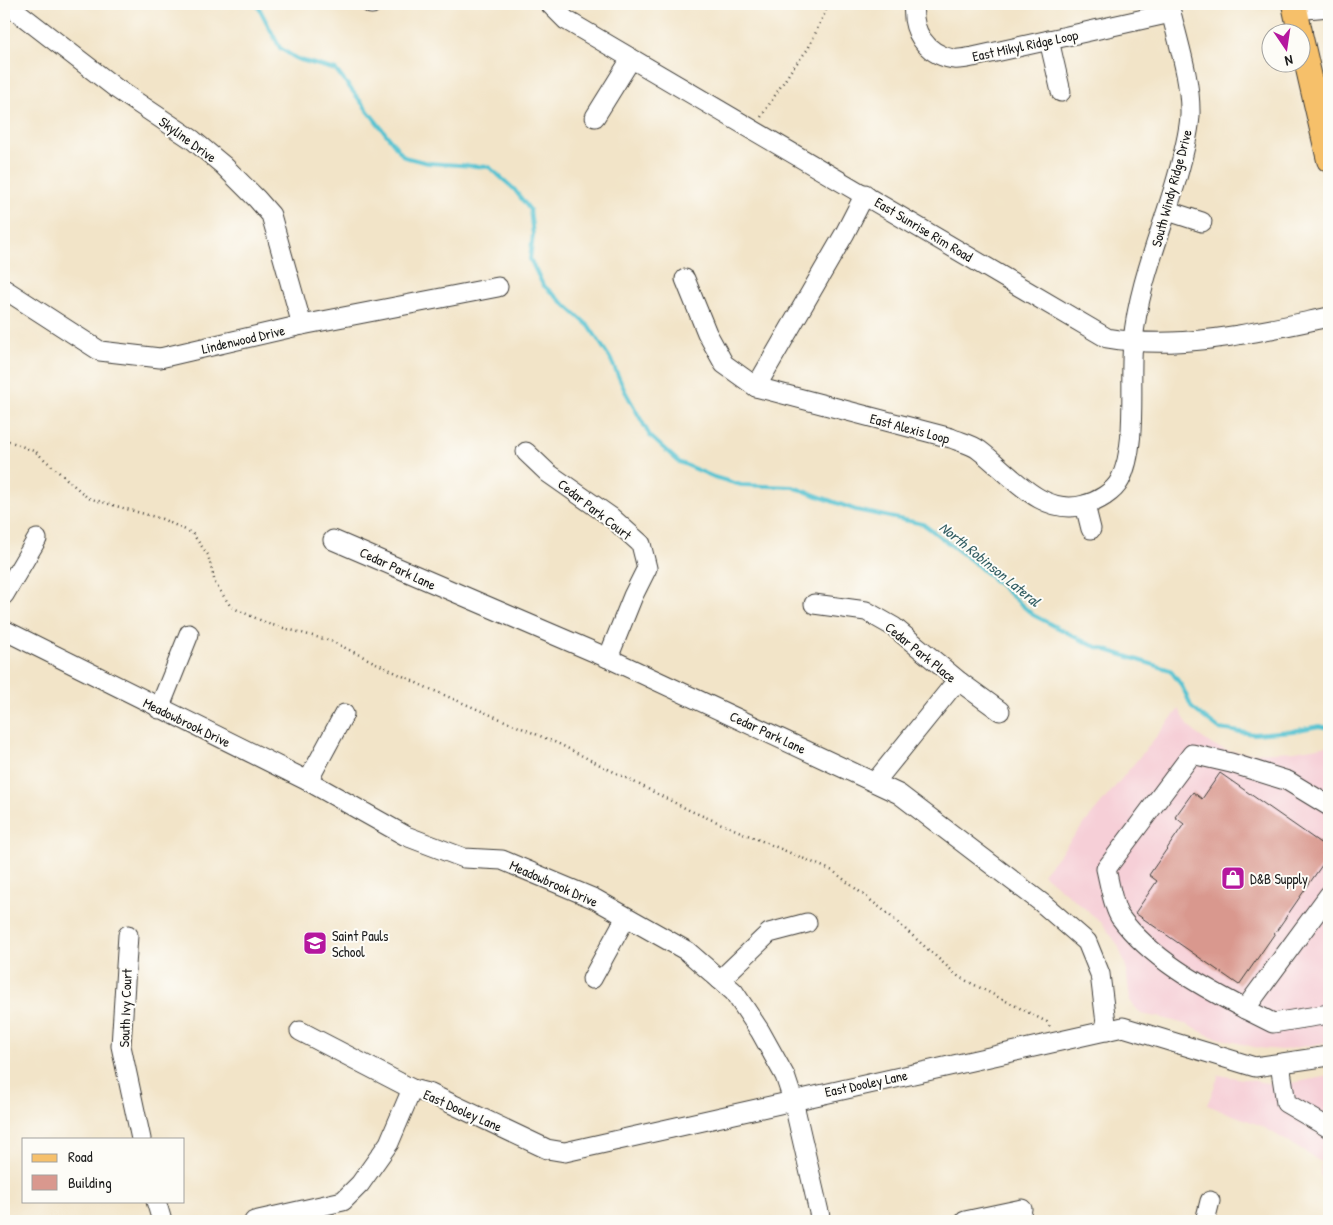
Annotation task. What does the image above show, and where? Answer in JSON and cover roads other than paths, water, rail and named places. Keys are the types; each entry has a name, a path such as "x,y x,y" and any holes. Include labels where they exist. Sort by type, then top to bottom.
{"main road":[{"path":"1295,7 1298,22"},
{"path":"1310,70 1325,125 1329,160"}],"street":[{"name":"Skyline Drive","path":"7,4 117,89 193,140 223,165 257,199 271,215 302,325"},
{"name":"East Sunrise Rim Road","path":"550,4 566,20 631,59 865,194 1107,338 1133,342 1192,340 1246,334 1329,317"},
{"name":"East Mikyl Ridge Loop","path":"914,4 912,18 918,36 931,50 953,59 973,57 1049,40 1170,8"},
{"path":"1295,7 1329,7"},
{"name":"South Windy Ridge Drive","path":"1133,342 1136,320 1153,254 1168,211 1187,142 1190,115 1187,84 1170,8"},
{"path":"1049,40 1061,92"},
{"path":"595,117 631,59"},
{"path":"685,279 707,333 724,364 756,387 845,233 865,194"},
{"path":"1168,211 1202,222"},
{"name":"Lindenwood Drive","path":"4,289 100,350 160,358 302,325 498,287"},
{"name":"East Alexis Loop","path":"756,387 951,438 978,448 1014,481 1051,506 1067,508 1086,505 1104,496 1120,481 1131,452 1133,342"},
{"name":"Cedar Park Court","path":"526,452 548,473 611,517 641,544 647,568 633,596 608,658"},
{"path":"1086,505 1091,529"},
{"path":"4,595 37,539"},
{"name":"Cedar Park Lane","path":"333,540 608,658 899,794 1042,903 1087,942 1100,974 1107,1031"},
{"name":"Cedar Park Place","path":"814,604 866,611 894,627 960,682 951,688 875,782"},
{"name":"Meadowbrook Drive","path":"4,630 159,709 308,781 406,836 464,858 502,860 595,900 687,951 734,992 760,1031 785,1076 793,1100 821,1221"},
{"path":"159,709 189,634"},
{"path":"960,682 1000,711"},
{"path":"308,781 344,714"},
{"path":"1329,806 1288,781 1231,763 1192,754 1106,869 1118,915 1150,948 1205,988 1273,1023 1329,1014"},
{"path":"1245,1009 1329,895"},
{"path":"592,979 626,917"},
{"path":"720,980 769,933 807,923"},
{"name":"South Ivy Court","path":"128,936 121,1046 141,1138"},
{"name":"East Dooley Lane","path":"300,1031 412,1089 431,1094 547,1149 565,1152 1123,1027 1255,1068 1329,1056"},
{"path":"1280,1064 1286,1103 1329,1128"},
{"name":"East Dooley Lane","path":"254,1221 343,1201 360,1184 389,1143 412,1089"},
{"path":"1205,1221 1210,1201"},
{"path":"156,1202 162,1221"},
{"path":"965,1221 1022,1209"}],"waterway":[{"name":"North Robinson Lateral","path":"257,4 280,48 297,59 336,70 404,157 428,163 489,167 514,189 530,210 533,235 530,259 543,285 589,326 610,358 625,391 650,436 679,462 714,477 741,485 793,487 856,510 923,524 976,564 1033,615 1091,645 1170,670 1182,686 1192,708 1219,729 1254,734 1293,731 1319,726 1329,728"}],"place":[{"name":"D&B Supply","path":"1233,878"},
{"name":"Saint Pauls School","path":"315,943"}]}
